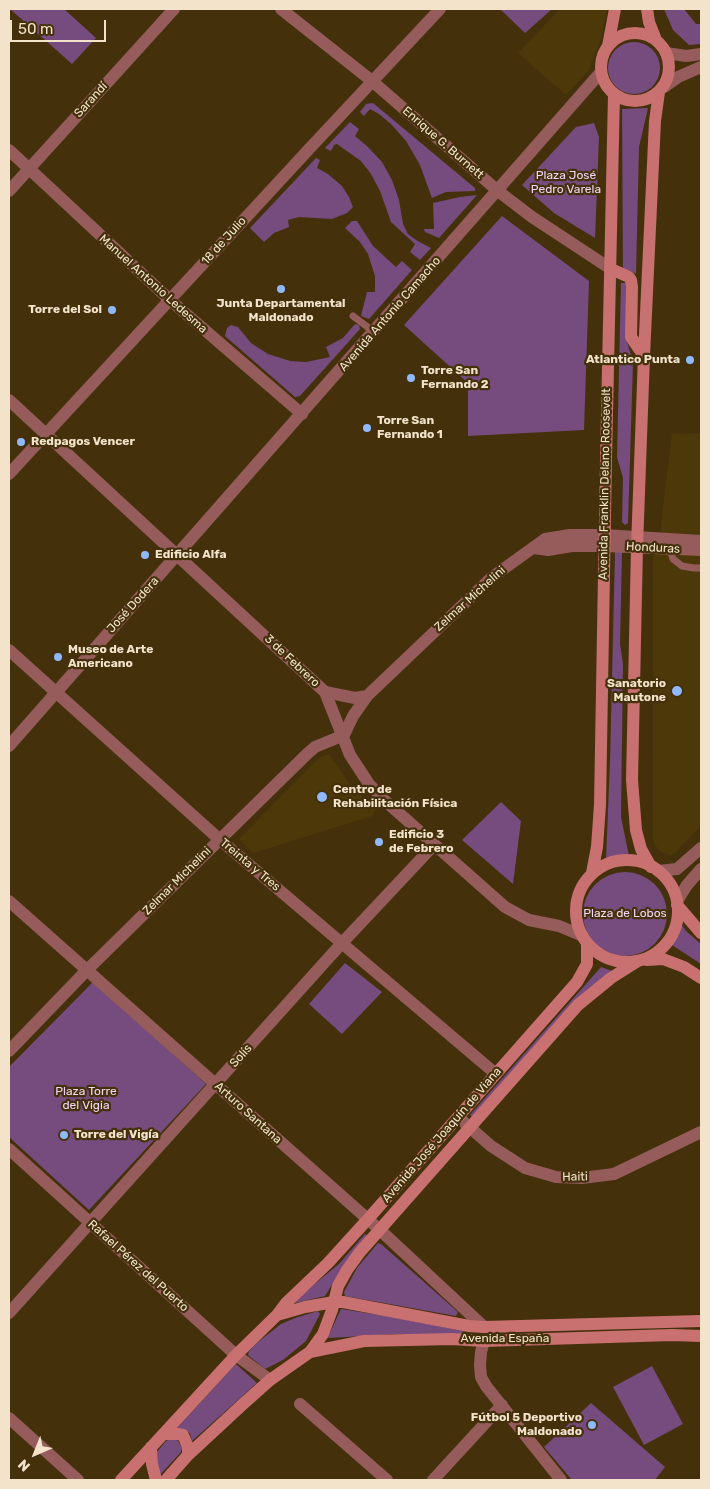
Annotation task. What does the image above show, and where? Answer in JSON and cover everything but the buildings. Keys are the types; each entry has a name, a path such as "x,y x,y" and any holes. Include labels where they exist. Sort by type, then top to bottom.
{"main road":[{"path":"615,9 608,46 601,63 601,72 608,88 614,94 633,102 652,98 662,89"},
{"path":"647,9 649,22 656,40 666,53 669,62 669,72 662,89 655,121 637,542 632,780 636,830 641,849 655,869 668,882 677,903 701,933"},
{"path":"608,46 626,34 647,35 656,40"},
{"name":"Avenida Franklin Delano Roosevelt","path":"592,873 597,847 600,805 614,94"},
{"path":"611,269 629,277 631,280 632,337 644,356"},
{"path":"655,869 640,862 627,860 609,864 592,873 582,886 576,901 578,926 585,940 596,952 608,959 625,962 663,959 684,967 701,978"},
{"path":"640,960 655,954 666,944 673,932 677,919 677,903"},
{"name":"Avenida José Joaquín de Viana","path":"121,1480 236,1356 277,1315 286,1303 328,1263 577,982 587,964 585,940"},
{"name":"Avenida José Joaquín de Viana","path":"166,1480 188,1455 270,1380 310,1352 323,1334 338,1286 347,1270 380,1230 578,1005 611,978 640,960"},
{"name":"Avenida José Joaquín de Viana","path":"277,1315 305,1307 334,1302"},
{"name":"Avenida España","path":"334,1302 484,1327 701,1321"},
{"name":"Avenida España","path":"310,1352 364,1341 452,1339 484,1341 672,1335 701,1336"},
{"path":"164,1434 183,1435 188,1447 188,1455"},
{"path":"151,1447 152,1464 156,1480"}],"street":[{"name":"Sarandí","path":"9,191 174,9"},
{"name":"Enrique G. Burnett","path":"281,9 372,81 498,191 532,218 611,269"},
{"name":"18 de Julio","path":"9,474 440,9"},
{"path":"666,53 686,56 701,54"},
{"path":"662,89 678,77 701,67"},
{"name":"Avenida Antonio Camacho","path":"178,555 601,72"},
{"name":"Manuel Antonio Ledesma","path":"9,150 170,300 302,414"},
{"name":"3 de Febrero","path":"9,400 325,692 344,735 350,755 369,784 383,799 515,914 536,922 559,926 585,940"},
{"name":"Honduras","path":"604,540 637,542 701,541"},
{"name":"Zelmar Michelini","path":"9,1051 87,970 308,753 344,735 353,716 367,696 503,567 534,548 548,550 581,546 604,540"},
{"name":"Honduras","path":"637,542 670,549 701,550"},
{"name":"José Dodera","path":"9,746 178,555"},
{"name":"Treinta y Tres","path":"9,650 219,839 496,1074"},
{"path":"325,692 355,698 367,696"},
{"name":"Solís","path":"9,1313 342,943 434,845"},
{"path":"655,869 677,869 701,848"},
{"path":"677,903 687,885 701,869"},
{"name":"Arturo Santana","path":"9,901 368,1219 484,1327"},
{"name":"Haiti","path":"458,1117 491,1146 525,1168 556,1177 582,1178 614,1174 701,1132"},
{"name":"Rafael Pérez del Puerto","path":"9,1149 236,1356 270,1380"},
{"path":"484,1341 481,1352 482,1377 486,1386 561,1480"},
{"path":"300,1404 387,1480"},
{"path":"433,1480 502,1405"},
{"path":"9,1418 78,1480"}],"lane":[{"path":"353,316 374,332"},
{"path":"670,549 673,559 682,566 701,568"}],"shaded area":[{"path":"560,9 607,9 601,39 588,71 566,95 518,53"},
{"name":"Sanatorio Mautone","path":"701,433 701,826 675,853 670,855 661,852 653,839 653,556 661,547 661,525 672,434"},
{"name":"Centro de Rehabilitación Física","path":"329,754 350,784 376,810 372,816 253,853 239,839 314,763 321,757"}],"green space":[{"path":"10,9 64,9 96,38 72,64"},
{"path":"500,9 552,9 525,33"},
{"path":"664,9 684,9 696,24 701,24 701,44 689,45 673,30"},
{"path":"629,42 639,42 648,46 656,54 660,68 656,82 648,90 639,94 629,94 620,90 612,82 608,73 608,63 612,54 620,46"},
{"path":"373,103 475,188 475,191 446,192 432,198 420,165 406,141 379,114 370,109 364,116 360,112 366,104"},
{"path":"648,108 639,147 636,274 623,269 622,109"},
{"path":"350,122 359,129 355,136 382,162 392,180 399,200 403,224 408,234 431,248 420,260 410,252 415,244 391,222 380,191 361,161 337,144 334,145 331,151 325,148"},
{"name":"Plaza José Pedro Varela","path":"594,123 599,137 595,238 554,213 522,185 576,127"},
{"path":"316,158 320,160 317,168 328,174 342,186 353,207 347,213 332,219 299,217 288,220 289,227 274,233 264,242 250,228"},
{"path":"477,195 439,238 425,232 424,229 434,229 433,203"},
{"path":"502,216 589,281 584,430 468,436 468,383 404,325"},
{"path":"352,221 357,221 373,246 396,267 402,261 412,270 369,319 361,316 367,292 375,292 375,276 368,254 360,242 345,228"},
{"path":"621,283 627,283 627,341 633,363 628,523 625,525 622,522 623,478 617,457"},
{"path":"355,324 359,325 360,329 300,396 295,397 225,336 227,328 231,325 238,327 251,343 268,354 290,361 306,362 330,357 326,347 343,338"},
{"path":"615,552 622,552 620,644 623,664 621,817 629,856 606,860 610,762"},
{"path":"501,802 521,821 513,884 462,840"},
{"name":"Plaza de Lobos","path":"625,872 641,875 655,884 664,898 667,914 664,930 655,944 641,953 625,956 609,953 595,944 586,930 583,914 586,898 595,884 609,875"},
{"path":"681,924 701,944 701,964 672,945 679,935"},
{"path":"345,963 382,992 342,1034 309,1004"},
{"path":"601,967 612,971 472,1117 470,1115"},
{"name":"Plaza Torre del Vigia","path":"93,982 206,1084 89,1210 9,1137 9,1067"},
{"path":"365,1234 367,1235 344,1265 325,1296 295,1303 294,1301 339,1264"},
{"path":"378,1243 458,1312 456,1316 345,1296 344,1292 357,1268"},
{"path":"341,1309 463,1331 464,1334 394,1334 329,1338"},
{"path":"318,1311 320,1314 306,1341 283,1360 265,1369 248,1355 249,1351 258,1342 281,1324"},
{"path":"236,1364 257,1383 192,1441 190,1433 177,1428"},
{"path":"652,1366 683,1424 644,1445 613,1387"},
{"name":"Fútbol 5 Deportivo Maldonado","path":"591,1403 665,1467 655,1480 572,1480 544,1447"},
{"path":"170,1439 178,1441 182,1448 181,1452 159,1476 157,1452"}],"place":[{"name":"Junta Departamental Maldonado","path":"281,289"},
{"name":"Torre del Sol","path":"112,310"},
{"name":"Atlantico Punta","path":"690,360"},
{"name":"Torre San Fernando 2","path":"411,378"},
{"name":"Torre San Fernando 1","path":"367,428"},
{"name":"Redpagos Vencer","path":"21,442"},
{"name":"Edificio Alfa","path":"145,555"},
{"name":"Museo de Arte Americano","path":"58,657"},
{"name":"Sanatorio Mautone","path":"677,691"},
{"name":"Centro de Rehabilitación Física","path":"322,797"},
{"name":"Edificio 3 de Febrero","path":"379,842"},
{"name":"Torre del Vigía","path":"64,1135"},
{"name":"Fútbol 5 Deportivo Maldonado","path":"592,1425"}]}
